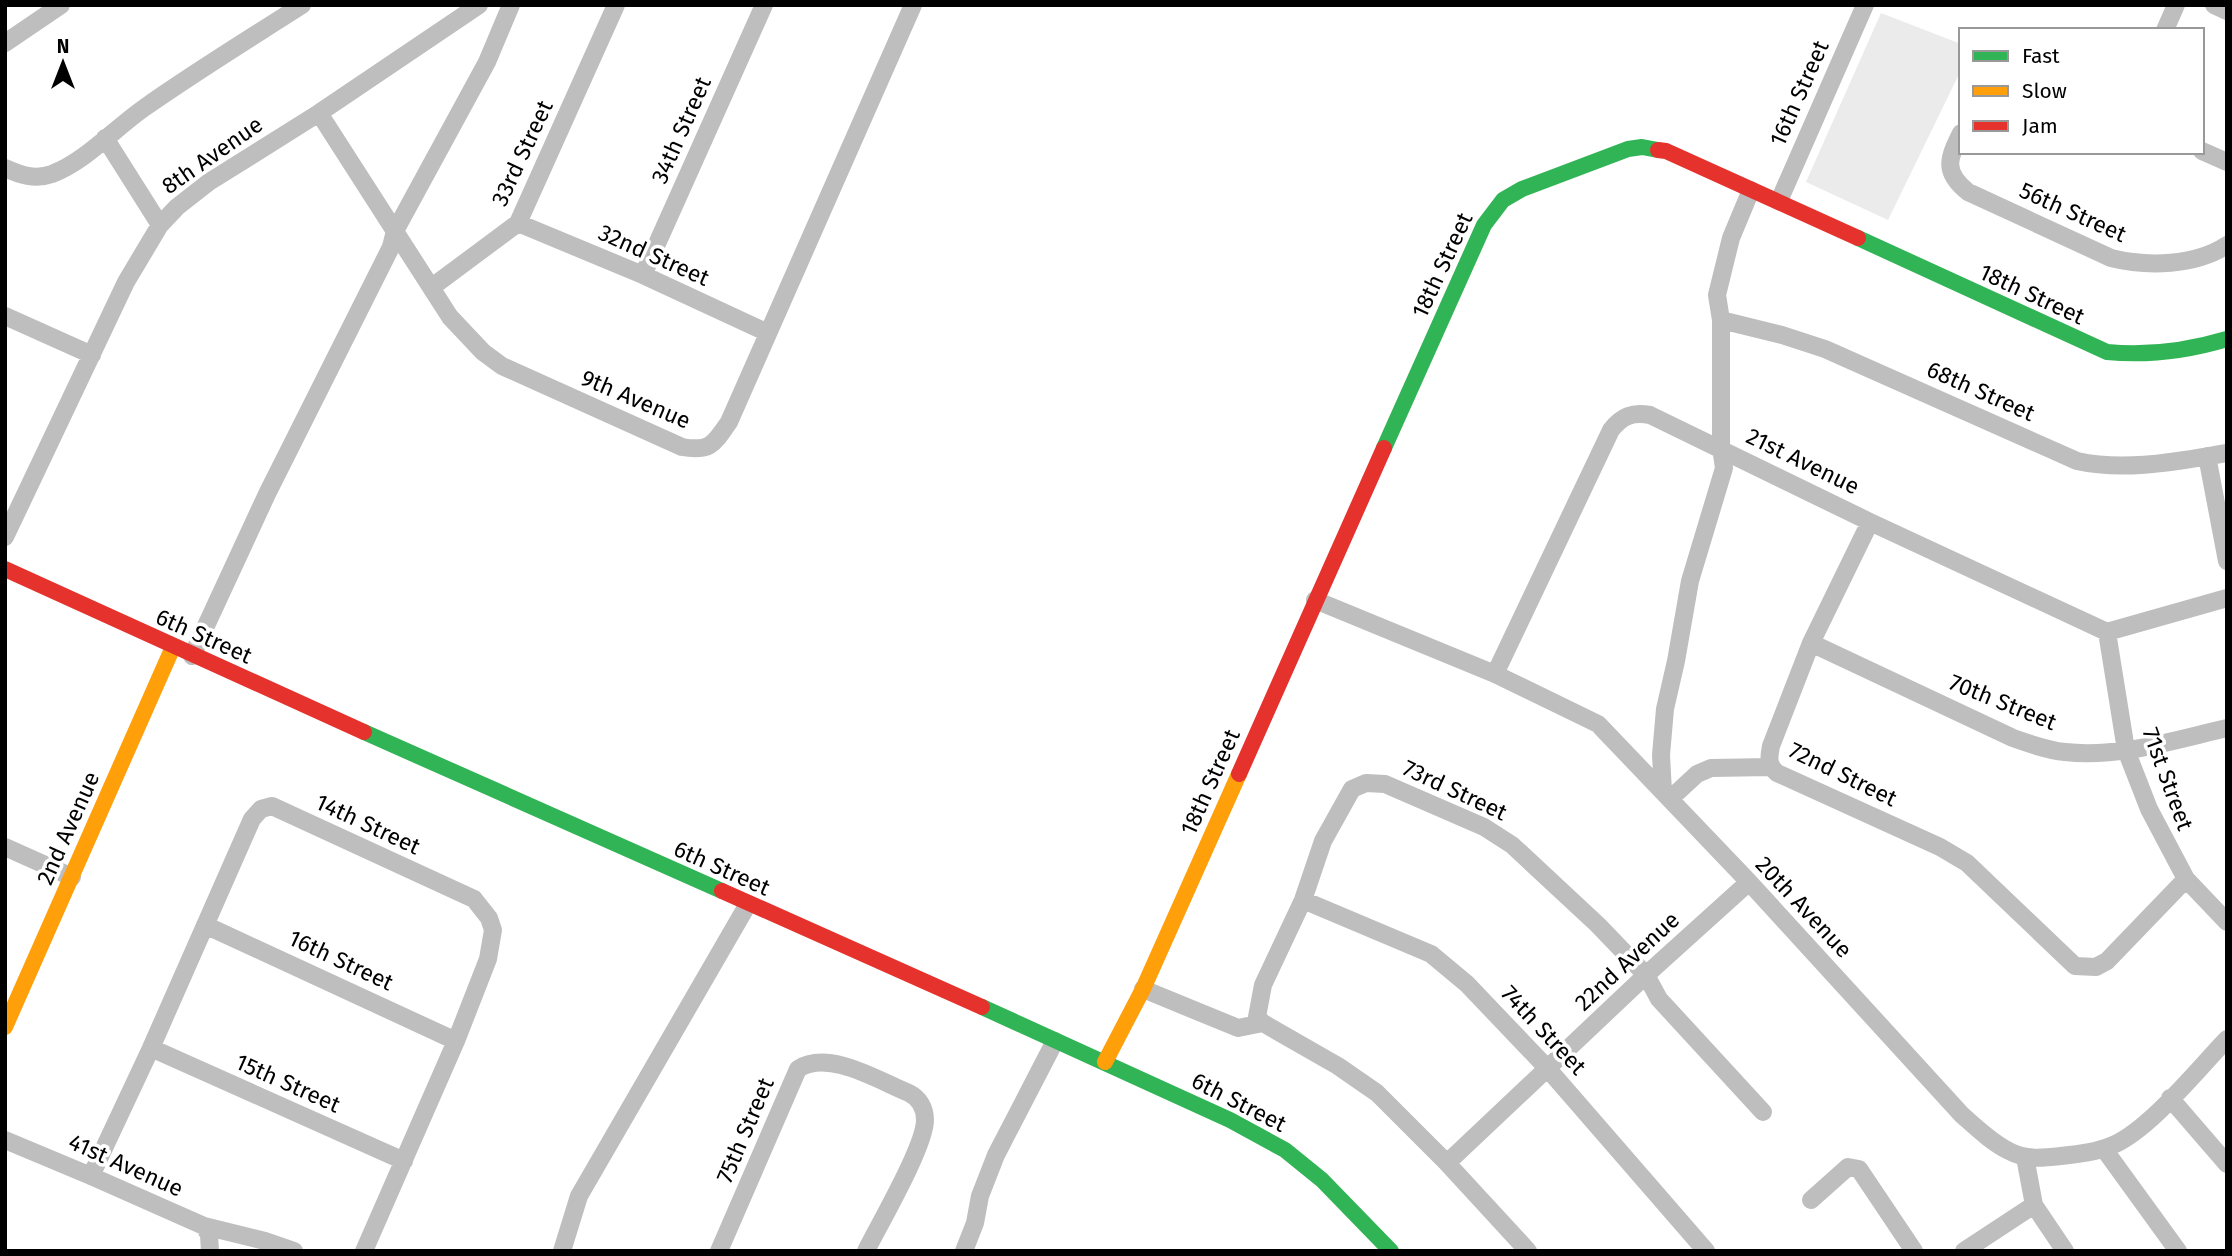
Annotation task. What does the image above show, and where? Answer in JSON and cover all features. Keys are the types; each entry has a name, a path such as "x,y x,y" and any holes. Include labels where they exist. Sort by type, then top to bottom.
{"street":[{"path":"5,43 61,5"},
{"path":"5,168 24,176 50,174 78,158 143,108 302,5"},
{"name":"8th Avenue","path":"5,537 126,282 160,225 177,207 209,182 319,113 480,5"},
{"path":"192,656 267,494 391,247 395,231 487,62 511,5"},
{"name":"33rd Street","path":"432,288 518,223 616,5"},
{"name":"34th Street","path":"643,275 764,5"},
{"name":"9th Avenue","path":"319,113 450,317 483,352 502,366 682,447 698,450 710,446 729,422 913,5"},
{"name":"16th Street","path":"1779,201 1865,5"},
{"path":"2166,28 2176,5"},
{"path":"2214,5 2227,11"},
{"path":"105,138 160,225"},
{"name":"56th Street","path":"1959,138 1950,160 1950,171 1955,182 1968,192 2111,258 2133,264 2177,261 2202,256 2227,245"},
{"name":"18th Street","path":"1105,1062 1143,989 1484,225 1503,200 1611,154 1642,147 1665,151 2107,352 2164,353 2227,339"},
{"path":"2204,152 2227,162"},
{"path":"1751,190 1731,238 1717,295 1721,320 1721,448 1724,468 1690,581 1663,718 1661,755 1666,796 1697,774 1711,768 1771,768"},
{"name":"32nd Street","path":"518,223 643,275 768,333"},
{"path":"5,316 92,355"},
{"name":"68th Street","path":"1721,320 1825,349 2077,461 2099,466 2122,466 2227,453"},
{"name":"21st Avenue","path":"1495,674 1611,430 1619,420 1637,413 1650,415 1721,448 1870,522 2107,632"},
{"path":"2207,456 2227,561"},
{"name":"72nd Street","path":"1870,522 1811,643 1771,746 1768,759 1771,768 1940,847 1966,863 2075,966 2096,967 2107,961 2186,879"},
{"name":"6th Street","path":"5,569 192,656 1230,1120 1285,1150 1322,1180 1391,1251"},
{"path":"2107,632 2227,598"},
{"name":"20th Avenue","path":"1315,600 1495,674 1598,724 1749,882 1962,1115 2010,1152 2025,1157"},
{"name":"71st Street","path":"2107,632 2126,750 2148,809 2186,879 2227,922"},
{"name":"70th Street","path":"1811,643 2013,738 2040,748 2066,753 2126,750 2227,729"},
{"name":"2nd Avenue","path":"5,1027 173,647"},
{"name":"73rd Street","path":"1263,1023 1257,1017 1263,985 1303,900 1323,841 1352,789 1366,783 1385,784 1484,827 1512,845 1598,925 1646,975 1659,999 1763,1112"},
{"name":"14th Street","path":"91,1176 151,1048 252,818 261,809 272,806 474,899 489,918 493,930 493,942 456,1041 364,1251"},
{"path":"5,847 72,877"},
{"name":"22nd Avenue","path":"1447,1163 1749,882"},
{"name":"74th Street","path":"1303,900 1431,954 1467,984 1548,1069 1706,1251"},
{"path":"562,1251 579,1196 748,904"},
{"name":"16th Street","path":"205,925 456,1041"},
{"path":"1143,989 1238,1028 1263,1023 1355,1077 1377,1093 1447,1163 1528,1251"},
{"path":"2065,1251 2034,1205 2025,1157 2039,1158 2104,1149 2132,1135 2227,1039"},
{"path":"964,1251 975,1223 980,1196 996,1155 1055,1041"},
{"name":"15th Street","path":"151,1048 404,1161"},
{"name":"75th Street","path":"719,1251 798,1069 805,1064 821,1060 835,1063 917,1097 925,1118 924,1129 911,1160 866,1251"},
{"path":"2171,1098 2227,1164"},
{"name":"41st Avenue","path":"5,1140 204,1226 294,1251"},
{"path":"2104,1149 2178,1251"},
{"path":"1811,1200 1847,1167 1859,1168 1914,1251"},
{"path":"1964,1251 2034,1205"},
{"path":"204,1226 209,1235 210,1251"}],"shaded area":[{"path":"1881,13 1959,43 1959,74 1888,220 1806,182"}],"traffic: fast":[{"path":"1384,448 1484,225 1503,200 1522,189 1628,149 1642,147 1658,150"},
{"path":"1858,238 2107,352 2167,352 2227,339"},
{"path":"364,732 722,891"},
{"path":"982,1007 1230,1120 1285,1150 1322,1180 1391,1251"}],"traffic: slow":[{"path":"5,1027 173,647"},
{"path":"1105,1062 1143,989 1239,774"}],"traffic: jam":[{"path":"1658,150 1666,151 1858,238"},
{"path":"1239,774 1384,448"},
{"path":"5,569 364,732"},
{"path":"722,891 982,1007"}]}
